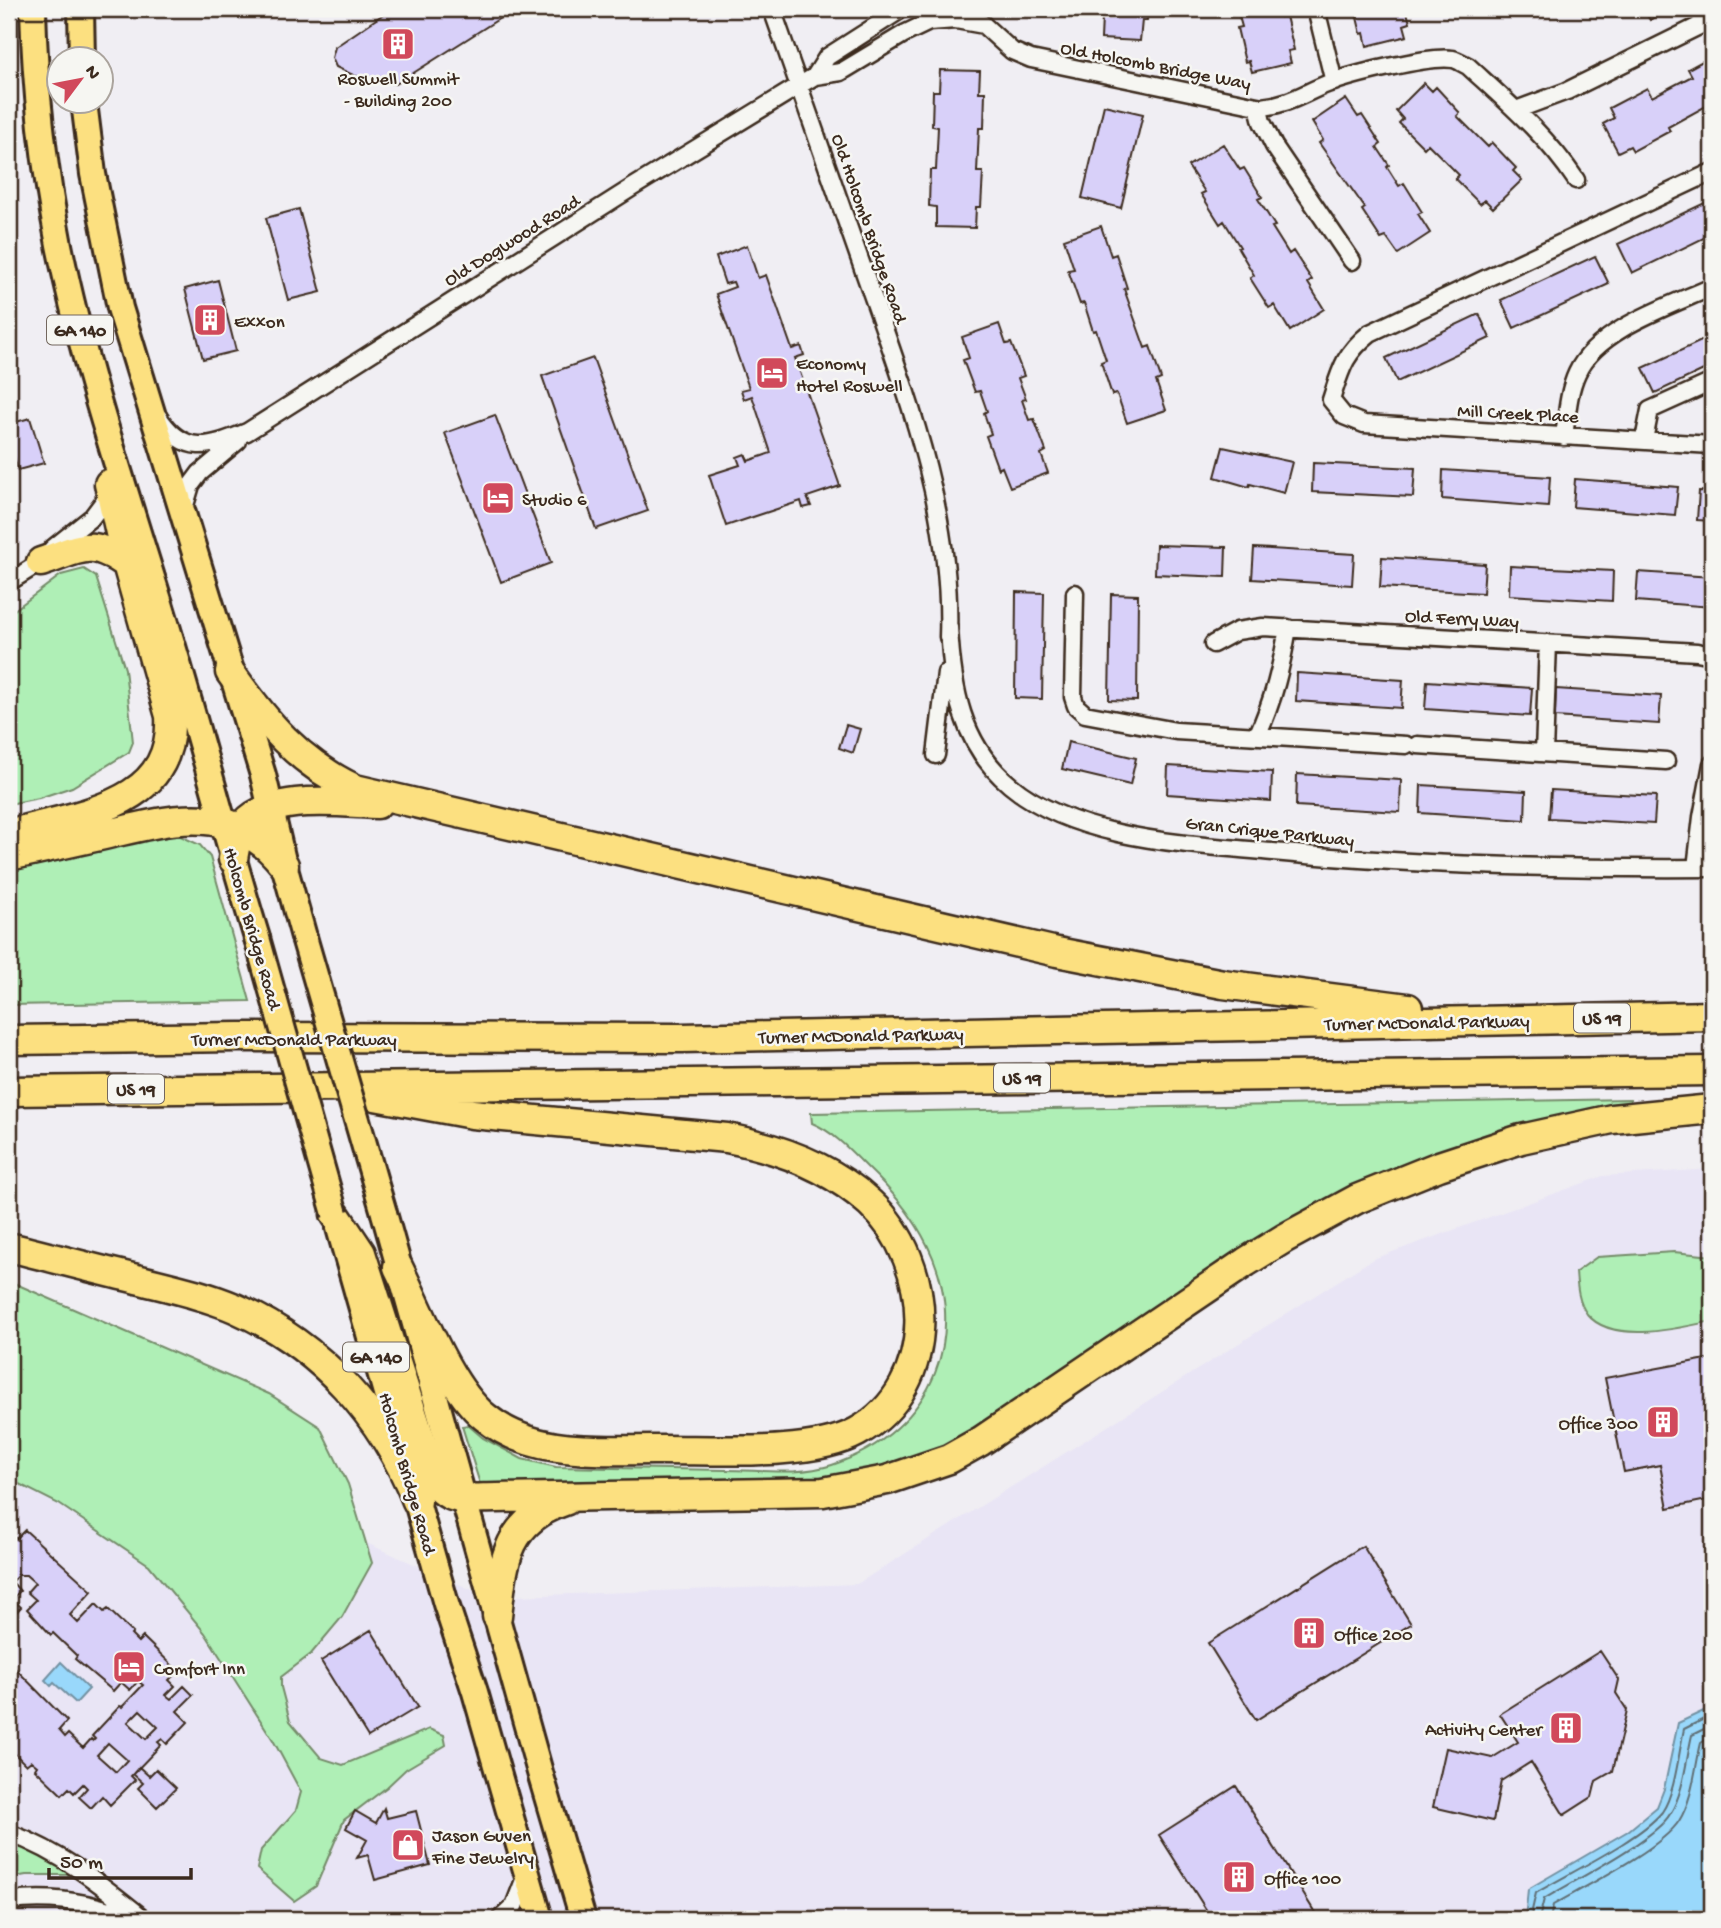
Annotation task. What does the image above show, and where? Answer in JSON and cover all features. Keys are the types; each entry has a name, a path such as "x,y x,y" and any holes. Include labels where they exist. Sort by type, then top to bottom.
{"highway":[{"path":"9,834 112,804 129,796 156,774 165,759 171,732 170,716 127,564 109,484"},
{"path":"41,562 94,547 111,553 127,564"},
{"path":"230,672 262,717 284,741 330,777 355,789 1046,950 1170,975 1273,991 1493,1019"},
{"path":"233,826 272,808 303,802 422,806"},
{"path":"9,856 159,823 199,819 233,826 260,841 284,865"},
{"path":"233,826 236,843 233,859"},
{"name":"Turner McDonald Parkway","path":"9,1040 239,1037 682,1038 1712,1016"},
{"name":"US 19","path":"9,1091 1712,1071"},
{"path":"331,1086 413,1105 472,1114 727,1138 800,1159 847,1185 872,1204 891,1227 915,1282 920,1312 919,1343 912,1371 889,1407 857,1432 831,1442 799,1447 737,1450 549,1446 528,1441 506,1431 486,1418 468,1400 452,1376 398,1267"},
{"path":"335,1214 361,1253 433,1478 444,1493 463,1498 823,1492 855,1488 949,1459 981,1441 1246,1262 1357,1199 1439,1166 1521,1139 1612,1119 1712,1109"},
{"path":"9,1247 188,1292 236,1309 279,1331 334,1374 363,1406 392,1449 417,1501"},
{"path":"497,1616 504,1560 516,1535 527,1521 542,1510 590,1495"}],"main road":[{"name":"Holcomb Bridge Road","path":"33,9 38,99 62,257 103,415 198,730 233,826"},
{"path":"81,9 82,46"},
{"name":"GA 140","path":"86,116 93,174 120,308 272,808 304,937 583,1919"},
{"path":"103,415 109,484"},
{"name":"Holcomb Bridge Road","path":"233,859 540,1919"}],"street":[{"name":"Old Holcomb Bridge Road","path":"772,9 912,412 931,484 946,576 948,627 944,700 936,755"},
{"path":"815,76 827,57 902,9"},
{"name":"Old Holcomb Bridge Way","path":"966,9 1012,51 1042,63 1258,106 1283,104 1334,82 1366,72 1442,59 1455,60 1468,66 1516,110 1559,153 1576,180"},
{"path":"1315,9 1334,82"},
{"path":"1516,110 1567,91 1699,26 1708,9"},
{"path":"799,85 815,76 841,72 929,22 956,20 984,25"},
{"name":"Old Dogwood Road","path":"183,515 191,485 200,473 247,432 799,85"},
{"path":"1258,106 1262,122 1274,146 1352,261"},
{"name":"Mill Creek Place","path":"1712,172 1370,333 1354,346 1344,362 1331,400 1344,416 1364,424 1712,445"},
{"path":"1564,437 1570,394 1577,372 1591,350 1611,334 1712,286"},
{"path":"1644,440 1650,410 1712,382"},
{"name":"Old Dogwood Road","path":"150,402 176,436 194,445 201,447 217,444 247,432"},
{"path":"9,582 41,562 53,548 92,517 104,501 109,484"},
{"path":"1075,593 1073,697 1079,711 1089,716 1165,729 1666,761"},
{"name":"Gran Crique Parkway","path":"948,627 957,699 967,729 981,754 999,776 1022,794 1062,815 1091,825 1170,841 1349,860 1547,868 1704,868"},
{"name":"Old Ferry Way","path":"1213,644 1237,631 1250,628 1288,628 1712,655"},
{"path":"1257,736 1279,680 1288,628"},
{"path":"1544,753 1548,643"},
{"path":"1704,868 1702,817 1712,764"},
{"path":"9,1833 36,1843 69,1861 144,1919"},
{"path":"500,1919 511,1911 519,1898 526,1872"},
{"path":"9,1901 56,1898 79,1902 132,1919"}],"shaded area":[{"path":"1712,1169 1712,1919 9,1919 9,1384 488,1597 857,1584 1373,1259 1603,1176"}],"green space":[{"path":"84,569 96,577 125,669 133,742 129,752 72,787 9,804 9,614 61,575"},
{"path":"174,833 200,845 210,857 250,1001 9,1005 9,870 148,836"},
{"path":"1630,1099 1630,1108 1462,1149 962,1443 843,1480 486,1487 480,1484 462,1426 468,1425 483,1438 522,1459 556,1467 779,1472 832,1465 867,1449 897,1428 919,1403 935,1373 944,1340 945,1306 938,1271 922,1235 898,1200 842,1143 812,1123 811,1113"},
{"path":"1674,1252 1712,1256 1712,1321 1665,1330 1629,1332 1598,1323 1587,1314 1580,1299 1576,1272 1597,1257"},
{"path":"9,1281 269,1394 320,1427 348,1484 372,1563 342,1617 311,1654 281,1677 290,1721 321,1758 343,1765 429,1729 444,1735 446,1745 406,1769 344,1820 316,1886 294,1901 257,1869 261,1850 296,1810 301,1792 273,1740 205,1633 149,1565 59,1504 9,1479"},
{"path":"9,1839 71,1870 71,1875 26,1875 9,1878"}],"water":[{"path":"61,1662 89,1689 76,1703 54,1683 51,1686 45,1680"},
{"path":"1712,1707 1712,1919 1525,1919 1528,1889 1628,1831 1657,1807 1664,1789 1678,1723"}],"building":[{"name":"Roswell Summit - Building 200","path":"391,9 511,9 396,84 355,76 336,67 332,58 335,47"},
{"path":"1096,9 1148,9 1147,20 1142,20 1140,41 1101,39 1102,17 1096,17"},
{"path":"1237,9 1278,9 1280,17 1286,16 1294,50 1288,51 1291,63 1252,72 1249,61 1245,62 1237,28 1242,27"},
{"path":"1355,9 1406,9 1410,23 1404,25 1407,36 1367,46"},
{"path":"1643,9 1663,9 1664,10 1650,20"},
{"path":"1712,56 1712,113 1706,106 1668,127 1670,131 1633,151 1630,146 1618,152 1603,124 1614,118 1609,108 1647,88 1652,97 1692,76 1688,69"},
{"path":"940,70 980,71 979,92 985,92 984,128 979,128 977,172 983,172 981,207 976,207 975,228 936,227 936,207 929,206 930,170 936,170 938,127 932,126 933,91 939,91"},
{"path":"1424,83 1432,91 1436,87 1460,113 1457,116 1488,147 1492,143 1516,168 1513,171 1522,180 1493,208 1485,200 1480,204 1455,179 1459,175 1428,144 1424,148 1399,123 1403,119 1396,111"},
{"path":"1346,99 1358,117 1362,115 1381,144 1377,147 1389,165 1387,167 1399,186 1404,183 1422,212 1418,214 1430,233 1398,254 1386,237 1381,239 1362,210 1365,208 1319,143 1323,140 1312,122"},
{"path":"1104,105 1143,114 1121,208 1082,198"},
{"path":"1223,144 1240,170 1244,168 1262,197 1258,199 1275,226 1272,227 1289,254 1293,251 1312,280 1308,283 1324,309 1290,331 1274,305 1269,308 1250,278 1254,275 1238,248 1240,247 1224,221 1220,224 1201,194 1205,192 1188,166"},
{"path":"1711,200 1712,234 1632,273 1618,244"},
{"path":"299,209 321,292 288,300 266,218"},
{"path":"1101,226 1111,256 1116,254 1127,288 1124,289 1145,348 1150,346 1161,379 1156,381 1166,410 1127,423 1117,394 1112,395 1101,362 1106,360 1096,330 1093,331 1084,303 1080,304 1068,270 1074,269 1064,239"},
{"name":"Economy Hotel Roswell","path":"747,245 758,278 766,275 792,349 801,346 804,355 795,358 840,486 807,497 811,506 803,508 801,501 726,526 709,475 740,465 737,457 745,454 748,461 771,453 752,396 744,399 741,390 749,388 716,294 735,287 733,282 725,284 716,257"},
{"path":"1595,256 1609,284 1514,328 1501,300"},
{"name":"Exxon","path":"218,280 236,351 203,359 185,289"},
{"path":"1479,314 1490,338 1397,382 1386,358"},
{"path":"999,324 1006,344 1011,343 1024,376 1018,378 1026,399 1022,400 1029,420 1034,419 1046,451 1041,454 1048,473 1010,487 1002,467 998,469 986,436 991,434 980,391 975,392 963,360 969,358 962,337"},
{"path":"1712,336 1712,366 1655,393 1643,368"},
{"path":"593,358 648,511 596,529 542,376"},
{"name":"Studio 6","path":"495,415 551,563 501,582 445,433"},
{"path":"30,418 44,463 18,470 9,440 9,424"},
{"path":"1223,447 1292,462 1284,493 1215,477"},
{"path":"1313,463 1415,468 1413,497 1312,492"},
{"path":"1443,470 1550,477 1548,507 1442,499"},
{"path":"1575,479 1678,487 1675,515 1573,507"},
{"path":"1699,491 1712,492 1712,521 1697,520"},
{"path":"1156,545 1226,547 1225,577 1155,574"},
{"path":"1254,548 1354,554 1352,585 1252,579"},
{"path":"1382,557 1485,564 1483,593 1380,587"},
{"path":"1510,566 1613,571 1612,601 1509,595"},
{"path":"1638,572 1712,577 1712,607 1636,601"},
{"path":"1016,592 1044,593 1042,699 1015,698"},
{"path":"1111,594 1138,595 1137,701 1109,700"},
{"path":"1297,673 1403,680 1401,708 1296,701"},
{"path":"1427,681 1532,688 1530,716 1425,709"},
{"path":"1556,689 1661,696 1659,724 1555,717"},
{"path":"846,725 860,729 853,753 839,748"},
{"path":"1068,742 1136,758 1130,785 1062,769"},
{"path":"1168,766 1272,772 1271,801 1167,794"},
{"path":"1297,774 1401,780 1400,812 1296,806"},
{"path":"1421,785 1526,791 1525,820 1420,813"},
{"path":"1551,790 1656,796 1654,824 1549,818"},
{"name":"Office 300","path":"1712,1358 1712,1499 1668,1508 1660,1465 1624,1472 1605,1378"},
{"name":"Comfort Inn","path":"25,1530 92,1591 70,1615 78,1623 96,1604 104,1612 108,1609 133,1633 131,1635 138,1642 143,1637 178,1671 169,1680 175,1686 166,1695 171,1699 184,1686 193,1695 177,1711 188,1722 167,1744 162,1739 158,1742 161,1745 131,1776 135,1780 110,1805 102,1796 91,1808 79,1797 87,1788 83,1784 74,1793 69,1788 62,1795 35,1769 37,1766 31,1761 26,1765 9,1748 9,1662 67,1721 59,1730 65,1737 68,1734 83,1748 91,1739 95,1739 92,1736 143,1685 138,1681 130,1690 121,1682 113,1691 75,1659 77,1656 53,1633 51,1635 27,1609 36,1600 27,1592 35,1583 26,1575 18,1575 12,1582 20,1591 12,1599 21,1607 9,1620 9,1538 12,1535 16,1539","holes":["140,1710 158,1727 146,1739 128,1722","108,1743 127,1760 116,1772 97,1755"]},
{"name":"Office 200","path":"1363,1546 1411,1624 1256,1720 1208,1643"},
{"path":"371,1630 418,1707 368,1737 321,1661"},
{"name":"Activity Center","path":"1600,1651 1619,1680 1616,1693 1627,1710 1613,1771 1596,1781 1592,1797 1564,1815 1531,1762 1501,1781 1493,1821 1433,1807 1446,1748 1492,1758 1518,1742 1500,1714"},
{"path":"139,1767 149,1776 156,1769 176,1788 157,1807 138,1788 143,1783 133,1774"},
{"name":"Office 100","path":"1236,1786 1319,1919 1212,1919 1159,1835"},
{"path":"384,1808 387,1818 416,1811 430,1865 375,1880 368,1855 357,1858 367,1840 346,1828 355,1811 376,1823"}],"place":[{"name":"Roswell Summit - Building 200","path":"398,44"},
{"name":"Exxon","path":"210,320"},
{"name":"Economy Hotel Roswell","path":"772,373"},
{"name":"Studio 6","path":"498,498"},
{"name":"Office 300","path":"1663,1422"},
{"name":"Office 200","path":"1309,1633"},
{"name":"Comfort Inn","path":"129,1667"},
{"name":"Activity Center","path":"1566,1728"},
{"name":"Jason Guven Fine Jewelry","path":"408,1845"},
{"name":"Office 100","path":"1239,1877"}]}
